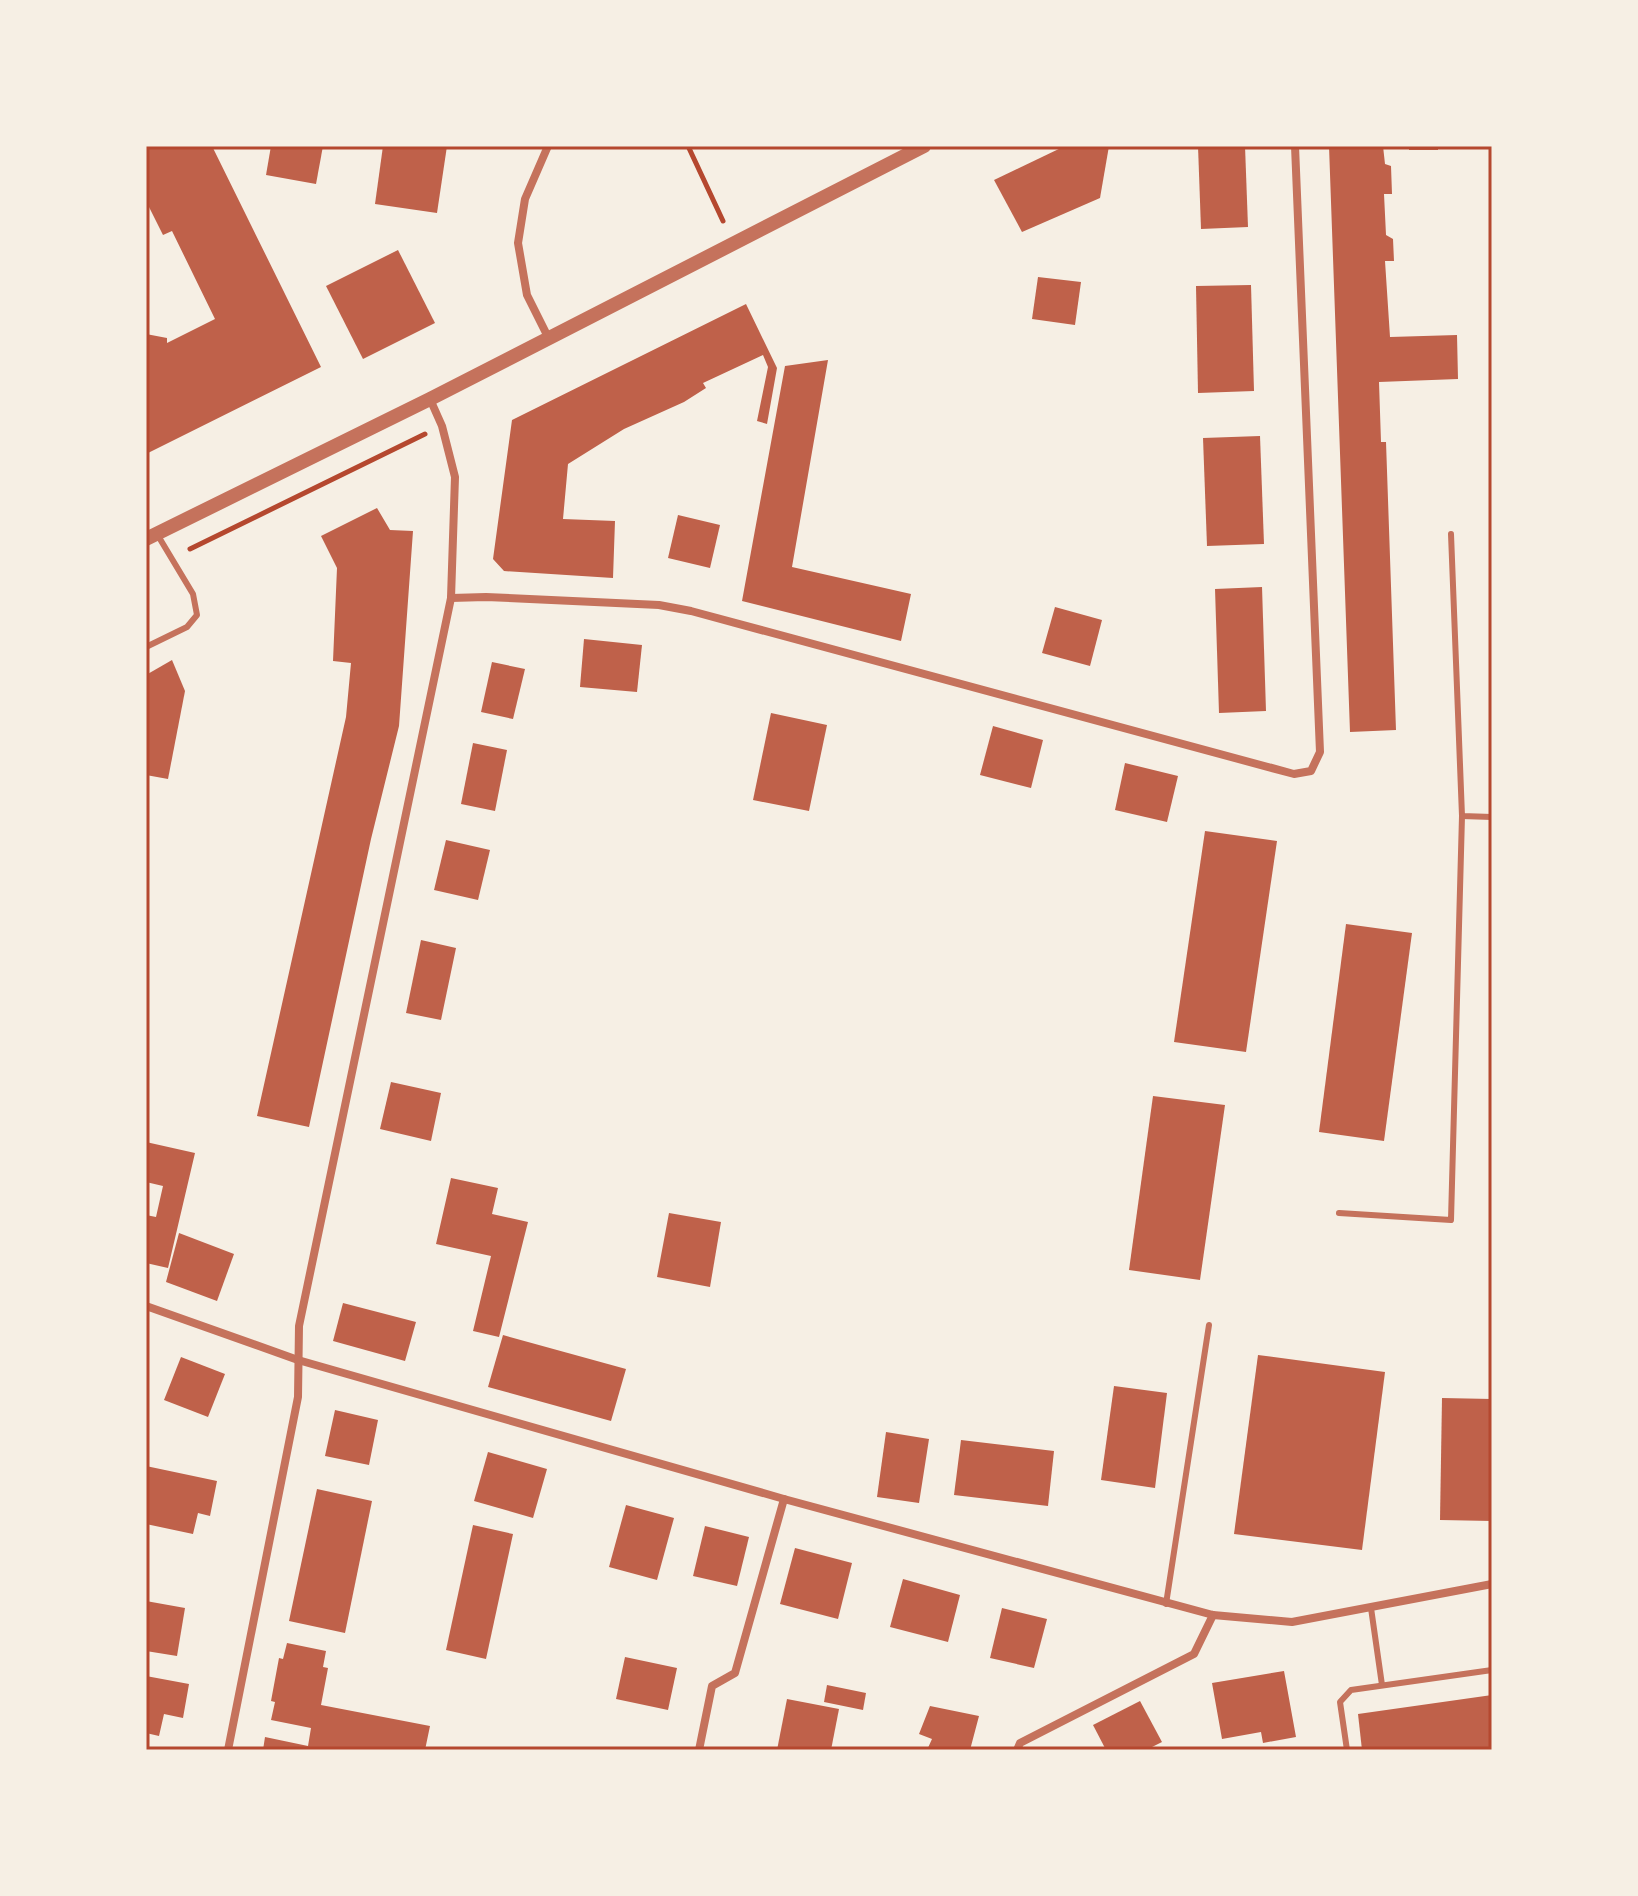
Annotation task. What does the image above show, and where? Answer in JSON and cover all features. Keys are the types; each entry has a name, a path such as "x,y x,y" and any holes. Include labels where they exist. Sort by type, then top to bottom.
{"street":[{"path":"548,146 525,199 518,243 527,295 548,337"},
{"path":"152,536 430,399 924,146"},
{"path":"451,598 659,605 691,611 1294,774 1311,771 1320,752 1295,146"},
{"path":"228,1750 298,1397 299,1326 451,598 455,477 442,426 430,399"},
{"path":"146,1306 298,1360 784,1499 1213,1615 1292,1622 1492,1584"},
{"path":"699,1750 712,1686 735,1673 784,1499"},
{"path":"1017,1750 1020,1743 1194,1654 1213,1615"}],"lane":[{"path":"1339,1213 1451,1220 1462,816 1451,534"},
{"path":"146,647 187,627 197,615 193,594 172,558 152,536"},
{"path":"1462,816 1492,817"},
{"path":"1166,1604 1209,1325"},
{"path":"1371,1608 1382,1685"},
{"path":"1347,1750 1340,1702 1351,1690 1492,1670"}],"path":[{"path":"688,146 721,218"},
{"path":"172,558 442,426"}],"building":[{"path":"146,146 212,146 321,367 146,454 146,334 167,338 167,343 215,319 172,231 163,235 146,201"},
{"path":"271,146 323,146 316,184 266,175"},
{"path":"383,146 447,146 437,213 375,204"},
{"path":"1065,146 1109,146 1100,198 1022,232 994,180"},
{"path":"1198,146 1245,146 1248,227 1201,229"},
{"path":"1329,146 1383,146 1385,164 1391,166 1392,194 1384,194 1386,235 1393,239 1394,261 1385,261 1390,337 1457,335 1458,379 1379,382 1381,442 1386,442 1396,730 1350,732"},
{"path":"1409,146 1438,146 1438,150 1409,150"},
{"path":"398,250 435,323 363,359 326,286"},
{"path":"1038,277 1081,282 1075,325 1032,319"},
{"path":"1251,285 1254,391 1198,393 1196,286"},
{"path":"746,304 777,368 767,424 757,421 768,367 763,355 703,383 706,388 684,402 624,429 568,464 563,519 615,521 613,578 504,571 493,559 512,420"},
{"path":"828,360 792,567 911,594 901,641 742,601 785,366"},
{"path":"1260,436 1264,544 1207,546 1203,438"},
{"path":"377,508 390,530 413,531 399,726 371,839 309,1127 257,1116 346,717 351,663 333,661 337,568 321,536"},
{"path":"678,515 720,525 710,568 668,558"},
{"path":"1262,587 1266,711 1219,713 1215,589"},
{"path":"1055,607 1102,620 1090,666 1042,653"},
{"path":"584,639 642,645 637,692 580,687"},
{"path":"172,660 185,691 168,779 146,775 146,675"},
{"path":"492,662 525,669 513,719 481,712"},
{"path":"771,713 827,725 809,811 753,800"},
{"path":"993,726 1043,740 1031,788 980,775"},
{"path":"473,743 507,750 495,811 461,804"},
{"path":"1125,763 1178,776 1167,822 1115,810"},
{"path":"1205,831 1277,841 1246,1052 1174,1042"},
{"path":"446,840 490,850 478,900 434,890"},
{"path":"1346,924 1412,933 1384,1141 1319,1132"},
{"path":"421,940 456,948 441,1020 406,1013"},
{"path":"391,1082 441,1093 431,1141 380,1129"},
{"path":"1153,1096 1225,1105 1200,1280 1129,1270"},
{"path":"146,1142 195,1153 168,1268 146,1263 146,1215 156,1217 163,1186 146,1182"},
{"path":"451,1178 498,1188 492,1214 528,1222 499,1337 473,1331 491,1256 436,1244"},
{"path":"669,1213 721,1222 710,1287 657,1277"},
{"path":"179,1233 234,1254 217,1301 166,1282"},
{"path":"343,1303 416,1322 405,1361 333,1341"},
{"path":"503,1335 626,1369 611,1421 488,1387"},
{"path":"1258,1355 1385,1372 1362,1550 1234,1534"},
{"path":"181,1357 225,1374 208,1417 164,1400"},
{"path":"1114,1386 1167,1393 1155,1488 1101,1480"},
{"path":"1442,1398 1492,1399 1492,1521 1440,1520"},
{"path":"335,1410 378,1420 369,1465 325,1456"},
{"path":"886,1432 929,1439 919,1503 877,1497"},
{"path":"961,1440 1054,1451 1048,1506 954,1495"},
{"path":"488,1452 547,1469 533,1518 474,1501"},
{"path":"146,1466 217,1481 210,1516 198,1513 193,1534 146,1524"},
{"path":"317,1489 372,1501 345,1633 289,1621"},
{"path":"626,1505 674,1518 657,1580 609,1567"},
{"path":"473,1525 513,1534 486,1659 446,1650"},
{"path":"705,1526 749,1537 737,1586 693,1576"},
{"path":"795,1548 852,1563 838,1619 780,1604"},
{"path":"903,1579 960,1595 948,1642 890,1627"},
{"path":"146,1601 185,1608 177,1656 146,1651"},
{"path":"1002,1608 1047,1619 1034,1668 990,1658"},
{"path":"287,1643 326,1651 323,1667 328,1668 321,1705 430,1726 425,1750 263,1750 265,1737 308,1746 311,1728 271,1720 275,1702 271,1701 279,1658 283,1659"},
{"path":"625,1657 677,1668 668,1710 616,1699"},
{"path":"1284,1671 1296,1737 1263,1743 1261,1732 1222,1739 1212,1683"},
{"path":"146,1676 189,1684 183,1718 164,1714 159,1736 146,1733"},
{"path":"827,1685 866,1693 863,1710 824,1702"},
{"path":"1492,1695 1492,1750 1362,1750 1358,1714"},
{"path":"787,1699 839,1709 831,1750 777,1750"},
{"path":"1140,1701 1162,1742 1146,1750 1106,1750 1093,1725"},
{"path":"930,1706 979,1716 970,1750 927,1750 932,1739 919,1734"}]}
